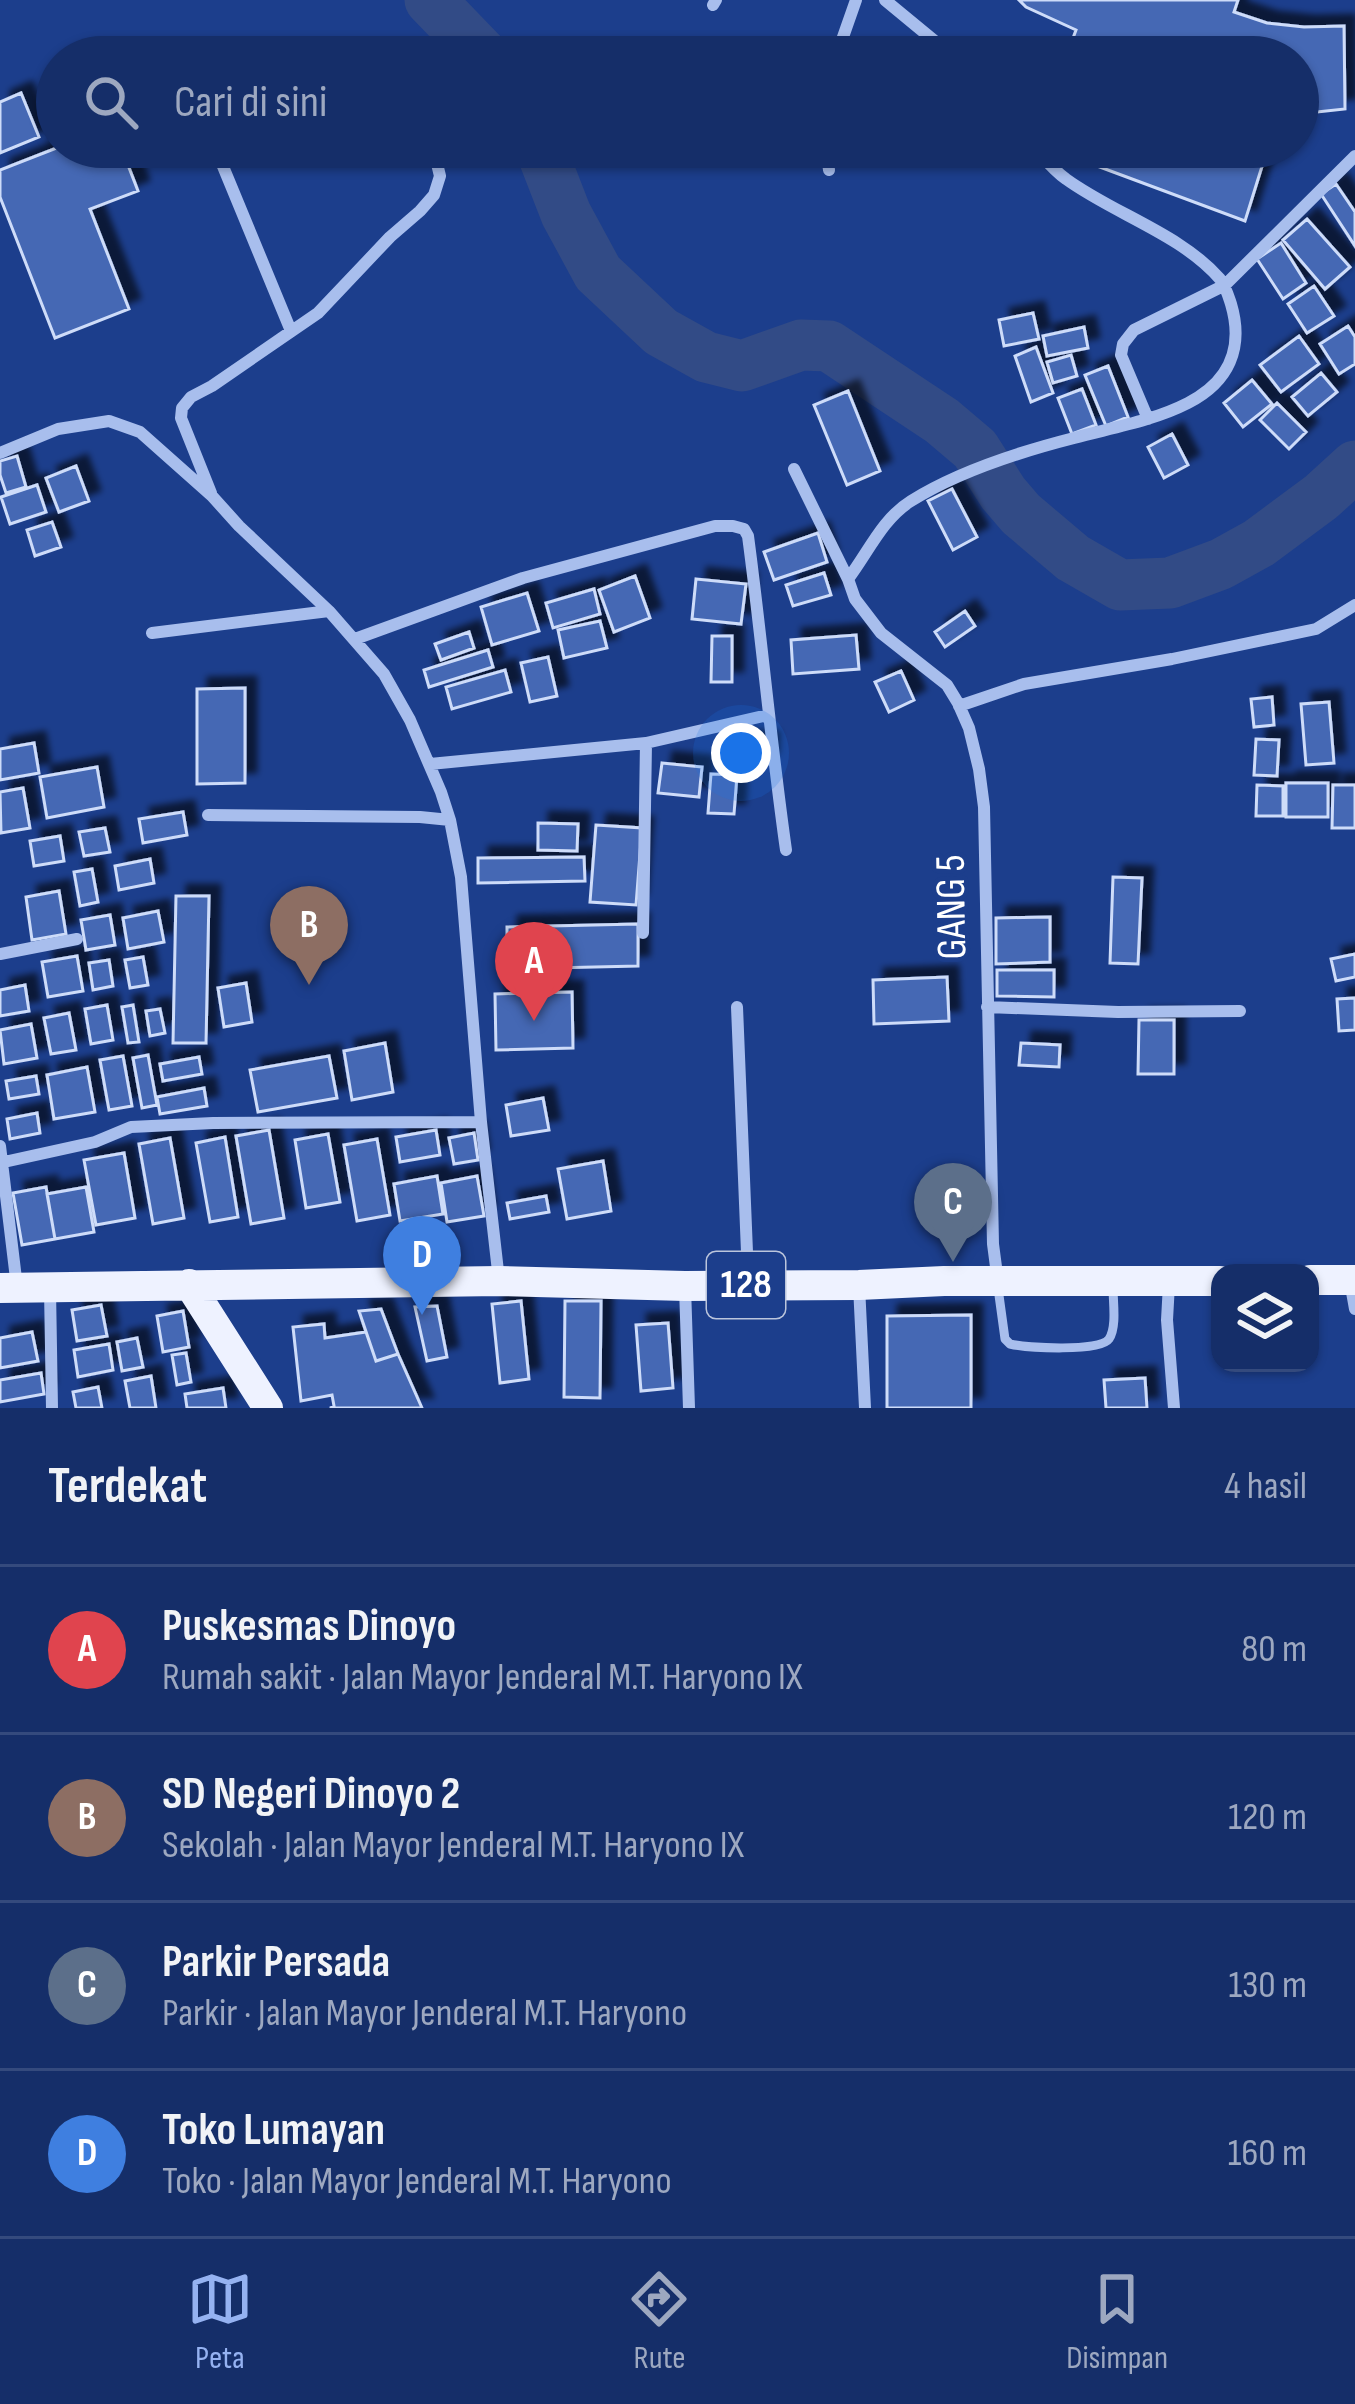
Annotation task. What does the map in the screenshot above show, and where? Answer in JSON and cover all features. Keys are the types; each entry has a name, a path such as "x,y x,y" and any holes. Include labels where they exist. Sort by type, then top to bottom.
{"main road":[{"name":"128","path":"9,1288 499,1281 686,1286 1211,1281"},
{"path":"1319,1282 1353,1290"},
{"path":"189,1284 268,1408"}],"street":[{"path":"841,36 856,0"},
{"path":"885,0 923,36"},
{"path":"1148,418 1121,355 1126,337 1225,285 1355,156"},
{"path":"224,168 291,331"},
{"path":"212,496 181,418 182,408 318,313 434,194 438,168"},
{"path":"848,579 907,503 977,470 1190,402 1210,387 1234,355 1238,338 1225,285 1214,272 1054,168"},
{"path":"0,453 58,429 109,421 140,432 329,610 384,674 430,764 450,820 461,877 499,1281"},
{"name":"GANG 5","path":"794,469 855,599 881,633 947,685 969,728 984,807 993,1244 998,1283"},
{"path":"355,639 523,578 715,526 744,529 766,666 786,850"},
{"path":"959,706 1024,684 1316,628 1355,604"},
{"path":"152,633 329,610"},
{"path":"430,764 646,743 768,716"},
{"path":"643,932 646,743"},
{"path":"208,815 450,820"},
{"path":"0,954 77,939"},
{"path":"737,1007 746,1285"},
{"path":"987,1007 1240,1011"},
{"path":"4,1162 95,1142 131,1127 481,1122"},
{"path":"0,1146 9,1288"},
{"path":"1168,1282 1174,1408"},
{"path":"859,1285 865,1408"},
{"path":"51,1286 52,1408"},
{"path":"686,1286 688,1408"}],"lane":[{"path":"998,1283 1005,1339 1010,1344 1097,1347 1113,1331 1113,1281"}],"building":[{"path":"1019,0 1238,0 1234,12 1267,23 1344,26 1345,109 1319,112 1319,36 1074,36 1076,30"},
{"path":"21,93 36,138 0,153 0,102"},
{"path":"36,156 36,168 129,168 138,191 90,209 129,309 55,338 0,197 0,170"},
{"path":"1102,168 1261,168 1245,221"},
{"path":"1336,184 1355,212 1355,246 1321,194"},
{"path":"1307,219 1350,267 1325,289 1283,240"},
{"path":"1281,243 1306,283 1283,299 1257,259"},
{"path":"1314,286 1334,316 1307,333 1288,304"},
{"path":"1033,313 1039,339 1004,346 999,320"},
{"path":"1348,326 1355,337 1355,364 1339,374 1320,344"},
{"path":"1084,327 1088,348 1047,356 1043,336"},
{"path":"1299,336 1319,364 1281,392 1260,365"},
{"path":"1036,347 1053,393 1031,402 1015,356"},
{"path":"1071,355 1077,376 1053,383 1047,362"},
{"path":"1108,366 1128,417 1106,426 1085,375"},
{"path":"1321,373 1337,392 1308,416 1292,397"},
{"path":"1252,380 1272,404 1243,427 1224,403"},
{"path":"1082,389 1096,425 1072,434 1058,398"},
{"path":"848,391 880,471 847,485 814,405"},
{"path":"1277,403 1306,432 1289,449 1260,420"},
{"path":"1172,434 1188,465 1164,478 1148,447"},
{"path":"17,456 26,487 6,493 0,461"},
{"path":"76,466 89,501 59,512 46,478"},
{"path":"37,485 46,512 10,524 1,497"},
{"path":"952,489 977,537 953,550 928,501"},
{"path":"52,522 61,547 35,556 27,530"},
{"path":"818,533 827,562 774,580 764,552"},
{"path":"824,573 831,595 793,606 786,585"},
{"path":"635,576 650,618 614,632 599,590"},
{"path":"696,579 746,584 741,624 692,619"},
{"path":"594,589 600,614 553,628 546,603"},
{"path":"527,593 539,631 492,645 481,607"},
{"path":"965,611 975,626 945,647 935,632"},
{"path":"600,621 607,648 564,658 558,630"},
{"path":"469,632 474,648 441,660 435,644"},
{"path":"856,635 859,669 793,674 791,640"},
{"path":"712,636 732,636 732,682 711,682"},
{"path":"488,650 493,667 429,687 424,670"},
{"path":"548,657 557,696 530,702 521,663"},
{"path":"505,670 511,692 452,709 446,687"},
{"path":"901,671 914,700 889,712 875,682"},
{"path":"245,688 245,783 197,784 197,689"},
{"path":"1272,697 1274,725 1254,727 1251,699"},
{"path":"1329,702 1334,763 1306,765 1301,704"},
{"path":"1256,739 1279,740 1277,776 1254,775"},
{"path":"733,741 768,743 767,764 732,762"},
{"path":"34,743 39,773 0,780 0,749"},
{"path":"662,763 702,767 699,797 658,793"},
{"path":"97,767 104,807 47,818 40,777"},
{"path":"711,774 737,775 734,814 708,813"},
{"path":"1286,783 1328,783 1328,817 1286,817"},
{"path":"1257,785 1283,786 1283,816 1256,816"},
{"path":"1333,785 1355,785 1355,828 1332,828"},
{"path":"23,788 30,828 1,833 0,792"},
{"path":"183,812 187,835 143,843 139,819"},
{"path":"538,823 578,824 577,851 538,850"},
{"path":"596,825 642,828 636,905 590,902"},
{"path":"105,828 110,852 84,856 79,832"},
{"path":"60,836 64,861 34,866 30,841"},
{"path":"584,857 585,881 478,883 478,858"},
{"path":"150,859 154,883 119,890 115,866"},
{"path":"92,869 98,902 80,906 74,872"},
{"path":"1113,877 1142,878 1138,964 1110,963"},
{"path":"59,891 66,934 32,940 26,897"},
{"path":"176,896 209,896 206,1043 173,1043"},
{"path":"158,911 164,942 128,949 123,918"},
{"path":"110,915 115,945 86,950 81,920"},
{"path":"1050,917 1050,962 996,964 996,918"},
{"path":"638,924 638,966 507,969 507,927"},
{"path":"1355,954 1355,977 1336,981 1331,959"},
{"path":"77,956 83,991 48,997 42,962"},
{"path":"143,957 148,985 130,988 125,960"},
{"path":"109,960 113,986 93,990 89,963"},
{"path":"997,970 1054,970 1054,997 997,996"},
{"path":"947,977 949,1021 874,1024 873,980"},
{"path":"246,983 252,1022 224,1027 218,988"},
{"path":"25,985 29,1011 0,1016 0,990"},
{"path":"572,992 573,1048 496,1050 495,994"},
{"path":"1355,998 1355,1030 1339,1031 1337,999"},
{"path":"107,1005 113,1040 91,1044 85,1009"},
{"path":"133,1005 139,1042 128,1043 122,1007"},
{"path":"160,1009 165,1033 150,1036 146,1011"},
{"path":"69,1013 76,1050 51,1054 44,1018"},
{"path":"1139,1020 1174,1020 1174,1074 1138,1074"},
{"path":"31,1024 37,1058 4,1064 0,1030"},
{"path":"385,1043 393,1092 352,1100 344,1051"},
{"path":"1021,1043 1060,1045 1059,1067 1019,1065"},
{"path":"148,1055 157,1105 142,1108 133,1058"},
{"path":"123,1056 132,1106 109,1110 100,1060"},
{"path":"329,1056 337,1098 258,1112 250,1070"},
{"path":"199,1057 202,1074 163,1081 160,1064"},
{"path":"87,1067 95,1112 54,1119 47,1075"},
{"path":"36,1076 39,1094 9,1099 6,1081"},
{"path":"204,1088 207,1106 160,1114 157,1097"},
{"path":"543,1098 549,1130 511,1136 506,1105"},
{"path":"37,1113 40,1133 10,1139 7,1119"},
{"path":"269,1130 284,1218 251,1224 236,1136"},
{"path":"436,1130 440,1155 400,1162 396,1137"},
{"path":"474,1133 478,1160 454,1164 449,1138"},
{"path":"328,1134 340,1202 306,1208 295,1140"},
{"path":"225,1137 238,1217 210,1222 196,1143"},
{"path":"170,1138 184,1218 153,1224 139,1144"},
{"path":"377,1139 390,1215 357,1221 344,1145"},
{"path":"124,1153 135,1218 96,1225 84,1160"},
{"path":"603,1161 611,1211 567,1219 558,1169"},
{"path":"437,1176 443,1214 400,1221 394,1184"},
{"path":"477,1176 484,1216 447,1222 441,1183"},
{"path":"46,1187 55,1239 22,1245 13,1193"},
{"path":"86,1187 94,1232 55,1239 47,1194"},
{"path":"546,1196 549,1212 510,1219 507,1203"},
{"path":"521,1301 529,1379 500,1383 492,1304"},
{"path":"565,1301 601,1301 600,1398 564,1397"},
{"path":"101,1305 107,1336 77,1341 72,1310"},
{"path":"437,1306 447,1357 427,1361 415,1307"},
{"path":"381,1309 398,1354 376,1361 359,1311"},
{"path":"183,1311 189,1347 163,1352 157,1316"},
{"path":"971,1315 971,1408 887,1408 887,1316"},
{"path":"668,1323 673,1388 641,1391 636,1325"},
{"path":"324,1324 325,1338 366,1332 376,1361 398,1354 422,1408 330,1408 334,1406 332,1395 301,1401 293,1327"},
{"path":"32,1332 38,1361 0,1368 0,1338"},
{"path":"137,1338 143,1367 122,1371 117,1342"},
{"path":"109,1344 113,1370 78,1377 74,1350"},
{"path":"186,1353 191,1382 177,1385 172,1355"},
{"path":"41,1373 44,1394 0,1402 0,1380"},
{"path":"151,1376 156,1408 130,1408 125,1381"},
{"path":"1145,1378 1147,1408 1106,1408 1104,1380"},
{"path":"98,1387 102,1408 76,1408 73,1392"},
{"path":"223,1388 226,1408 187,1408 185,1394"}],"waterway":[{"path":"430,0 465,36"},
{"path":"548,168 566,214 598,273 661,332 706,357 742,366 801,345 829,346 942,421 975,449 1021,514 1073,558 1120,585 1170,583 1221,564 1259,543 1355,466"}],"place":[{"name":"SD Negeri Dinoyo 2","path":"309,985"},
{"name":"Puskesmas Dinoyo","path":"534,1021"},
{"name":"Parkir Persada","path":"953,1262"},
{"name":"Toko Lumayan","path":"422,1315"}]}
